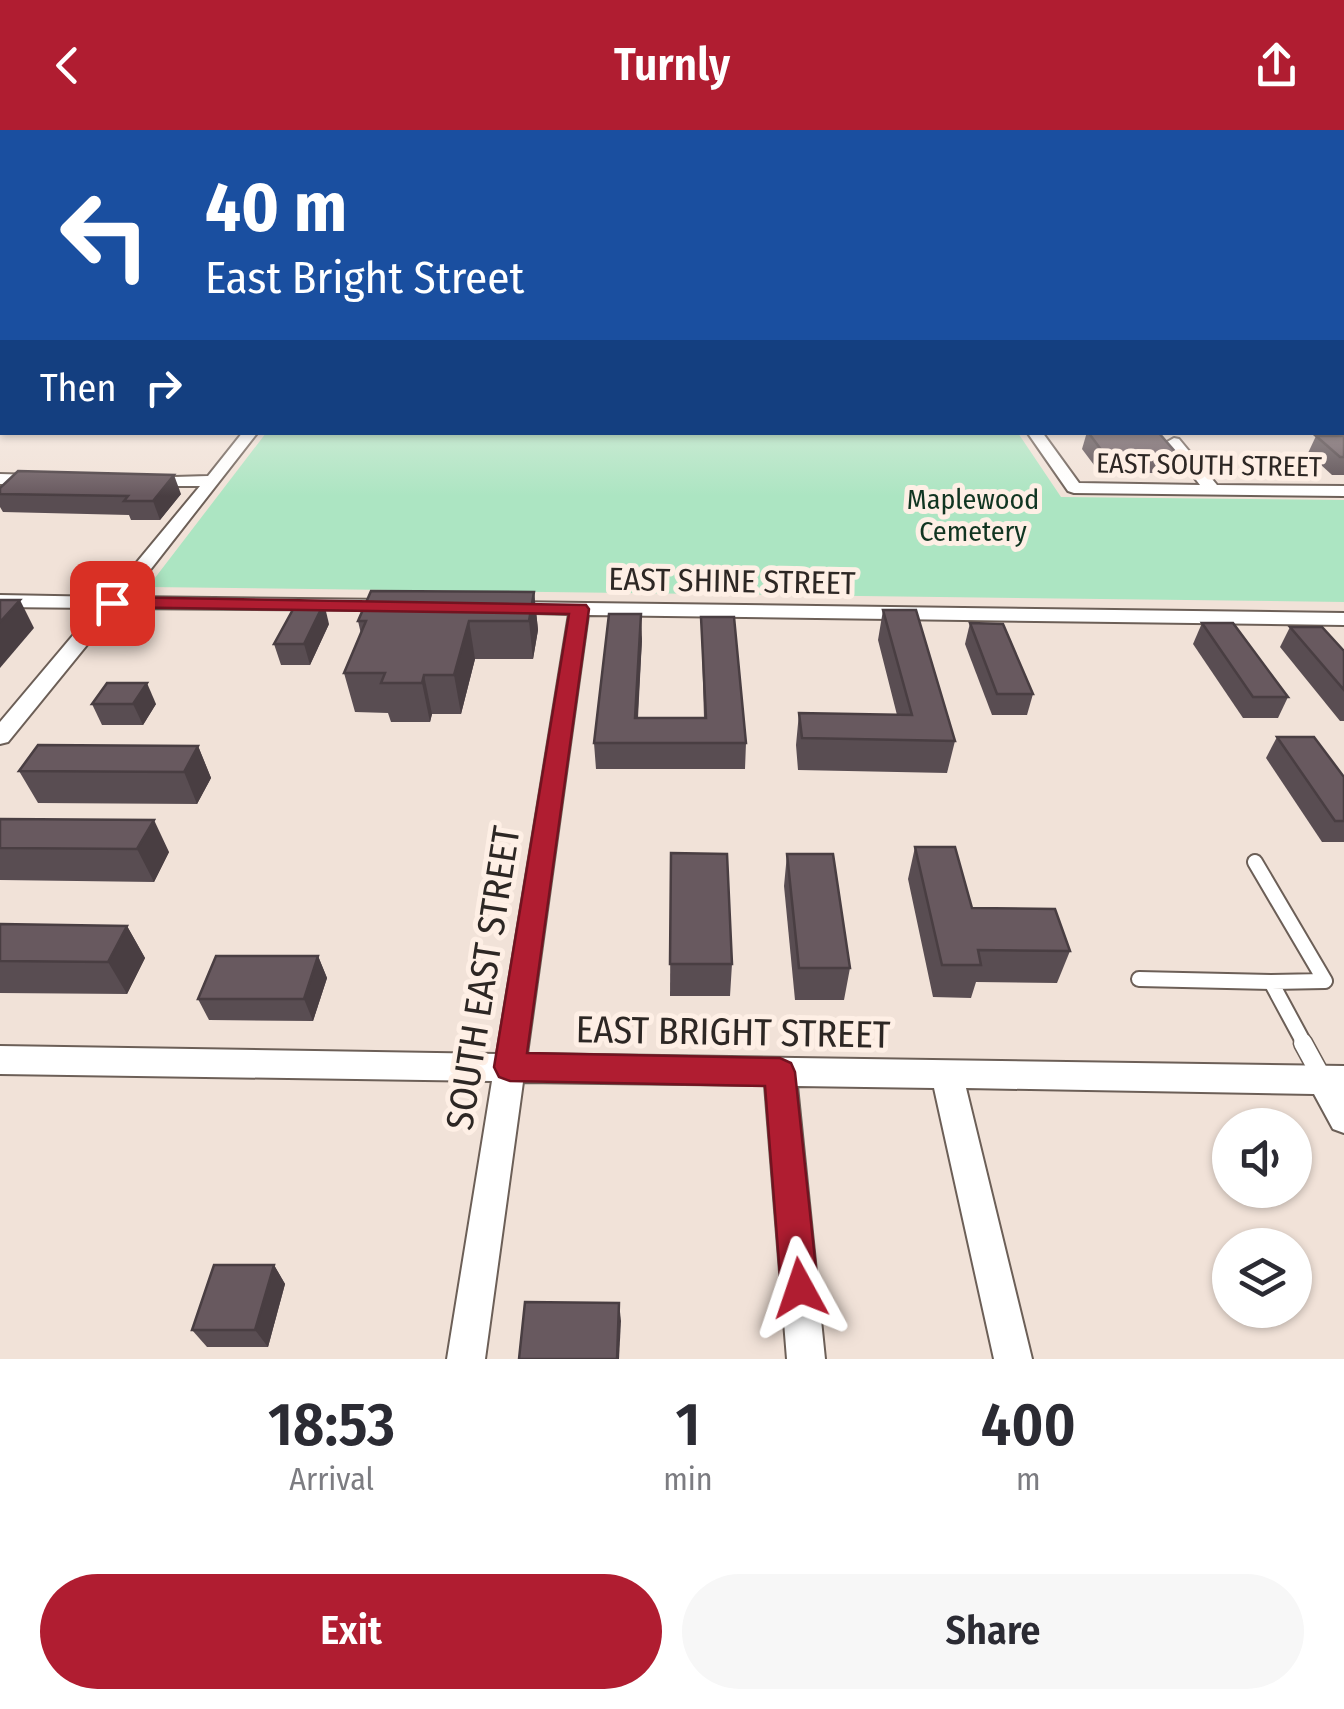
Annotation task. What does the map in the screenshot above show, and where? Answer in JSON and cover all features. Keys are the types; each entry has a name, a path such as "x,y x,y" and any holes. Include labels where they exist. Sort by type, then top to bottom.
{"street":[{"path":"0,737 248,435"},
{"name":"EAST SOUTH STREET","path":"1036,435 1074,488 1344,491"},
{"path":"1174,442 1212,490"},
{"path":"0,480 58,480"},
{"path":"135,480 212,481"},
{"path":"0,601 404,606"},
{"name":"EAST SHINE STREET","path":"482,608 1344,619"},
{"name":"SOUTH EAST STREET","path":"466,1359 579,609"},
{"name":"EAST BRIGHT STREET","path":"0,1060 1334,1080"},
{"path":"780,1072 806,1359"},
{"path":"947,1075 1013,1359"},
{"path":"1334,1080 1344,1118"}],"lane":[{"path":"1139,979 1325,981 1255,862"},
{"path":"1271,982 1334,1080"}],"green space":[{"name":"Maplewood Cemetery","path":"264,435 1019,435 1061,497 1344,500 1344,602 148,587"}],"building":[{"path":"1090,435 1161,435 1178,455 1105,455"},
{"path":"1316,436 1344,436 1344,457 1340,457"},
{"path":"18,471 174,475 153,501 124,501 128,496 0,494 0,488"},
{"path":"371,591 534,592 529,621 469,621 454,675 424,675 422,683 381,683 385,673 344,673 366,621 358,621"},
{"path":"0,600 20,600 0,622"},
{"path":"324,603 304,644 274,644 296,604"},
{"path":"883,610 916,610 955,741 802,738 799,713 912,715"},
{"path":"609,614 641,614 635,718 706,718 701,617 734,617 746,743 594,743"},
{"path":"970,623 1003,624 1033,694 997,694"},
{"path":"1202,623 1233,623 1288,697 1253,697"},
{"path":"1290,627 1322,627 1344,651 1344,690"},
{"path":"107,683 147,683 133,704 92,704"},
{"path":"1277,737 1314,737 1344,777 1344,821 1335,821"},
{"path":"38,745 198,746 184,772 19,771"},
{"path":"0,819 154,820 137,849 0,848"},
{"path":"915,847 955,847 972,908 1055,909 1070,951 978,950 981,965 942,965"},
{"path":"671,853 727,854 732,964 670,964"},
{"path":"787,854 833,854 850,968 799,968"},
{"path":"0,924 127,926 108,962 0,961"},
{"path":"216,956 318,956 304,999 198,999"},
{"path":"214,1265 274,1265 255,1330 192,1330"},
{"path":"525,1302 619,1303 617,1359 519,1359"}],"route":[{"path":"112,603 579,609 510,1067 780,1072 800,1288"}]}
